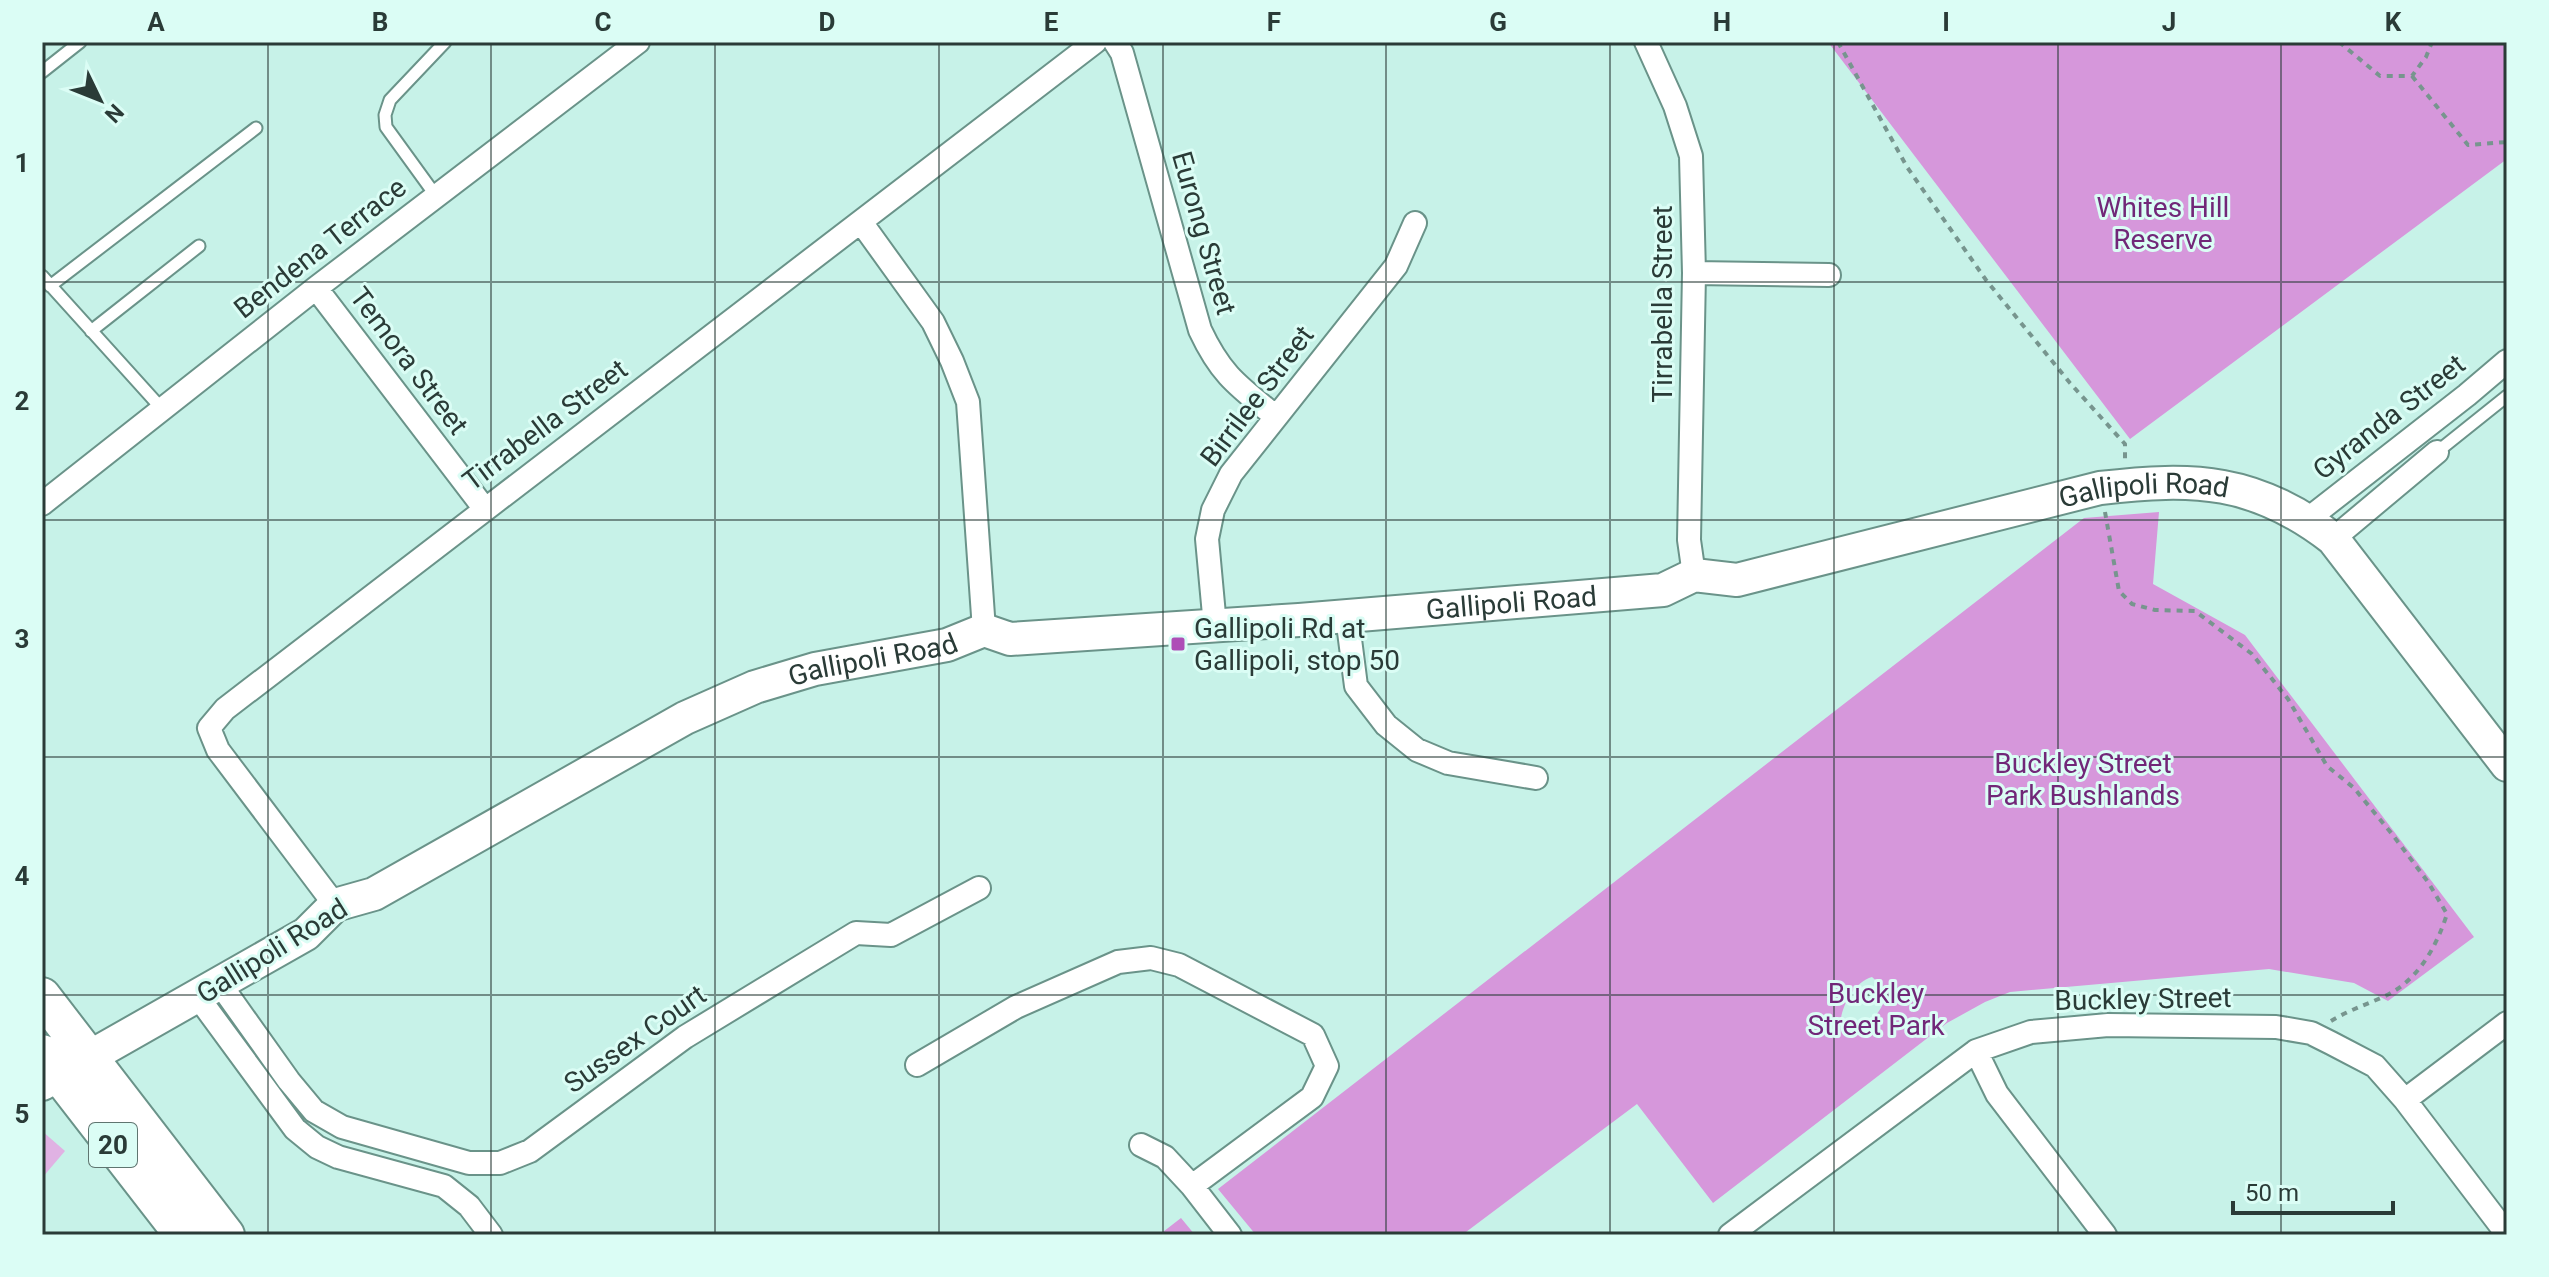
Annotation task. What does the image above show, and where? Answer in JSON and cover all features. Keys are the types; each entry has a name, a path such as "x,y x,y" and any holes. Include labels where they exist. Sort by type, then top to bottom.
{"main road":[{"name":"20","path":"42,996 226,1235"},
{"name":"20","path":"48,1071 183,1235"}],"street":[{"name":"Bendena Terrace","path":"42,504 316,288 638,42"},
{"name":"Tirrabella Street","path":"335,905 218,750 209,728 225,709 1095,42"},
{"name":"Eurong Street","path":"1115,42 1122,53 1200,330 1212,355 1229,379 1275,416"},
{"name":"Tirrabella Street","path":"1646,42 1675,106 1691,156 1694,273 1689,540 1694,575"},
{"path":"861,222 933,322 968,402 984,630"},
{"name":"Birrilee Street","path":"1215,626 1207,539 1213,510 1231,474 1396,266 1415,223"},
{"path":"1694,273 1829,275"},
{"name":"Temora Street","path":"316,288 484,508"},
{"name":"Gyranda Street","path":"2308,519 2507,361"},
{"path":"2333,539 2437,452"},
{"name":"Gallipoli Road","path":"48,1071 91,1058 306,934 335,905 374,894 685,718 755,687 815,669 947,645 984,630 1010,639 1215,626 1663,590 1694,575 1737,580 2113,486 2203,482 2260,495 2308,519 2333,539 2507,765"},
{"path":"1347,616 1356,686 1386,725 1417,750 1448,763 1536,778"},
{"name":"Sussex Court","path":"209,990 314,1111 342,1127 469,1163 500,1163 530,1151 685,1037 856,933 891,935 979,888"},
{"path":"917,1065 1016,1007 1118,962 1151,958 1179,965 1313,1035 1327,1066 1312,1097 1192,1186"},
{"path":"209,990 295,1129 317,1147 338,1157 444,1186 469,1206 491,1235"},
{"path":"2405,1100 2507,1023"},
{"name":"Buckley Street","path":"1730,1235 1976,1051 2031,1032 2108,1025 2276,1027 2311,1033 2375,1066 2405,1100 2507,1234"},
{"path":"1976,1051 1997,1094 2105,1235"},
{"path":"295,1129 314,1111"},
{"path":"1141,1145 1165,1157 1230,1235"}],"lane":[{"path":"42,72 80,42"},
{"path":"436,196 386,127 385,115 390,100 445,42"},
{"path":"163,410 46,281 256,128"},
{"path":"91,331 199,246"},
{"path":"2437,452 2507,396"}],"path":[{"path":"1838,42 1907,167 1986,280 2070,383 2125,444 2113,486 2119,591 2132,604 2155,610 2195,611 2252,654 2288,699 2327,766 2354,788 2392,834 2428,882 2447,914 2439,937 2420,970 2387,996 2345,1013 2311,1033"},
{"path":"2339,42 2380,76 2412,76"},
{"path":"2412,76 2426,57 2432,42"},
{"path":"2412,76 2468,145 2507,142"}],"shaded area":[{"path":"42,1131 65,1151 42,1178"}],"green space":[{"name":"Whites Hill Reserve","path":"1828,42 2507,42 2507,159 2130,439"},
{"name":"Buckley Street Park Bushlands","path":"2159,512 2153,584 2245,635 2474,937 2388,1001 2354,983 2269,969 2010,992 1947,1023 1713,1203 1637,1104 1462,1235 1256,1235 1218,1189 2084,518","holes":["1872,977 1879,984 1884,997 1880,1009 1866,1029 1850,1029 1841,1018 1851,993 1860,983"]},
{"path":"1181,1218 1195,1235 1159,1235"}],"place":[{"name":"Gallipoli Rd at Gallipoli, stop 50","path":"1178,644"}],"park label":[{"name":"Buckley Street Park","path":"1876,1009"}]}
